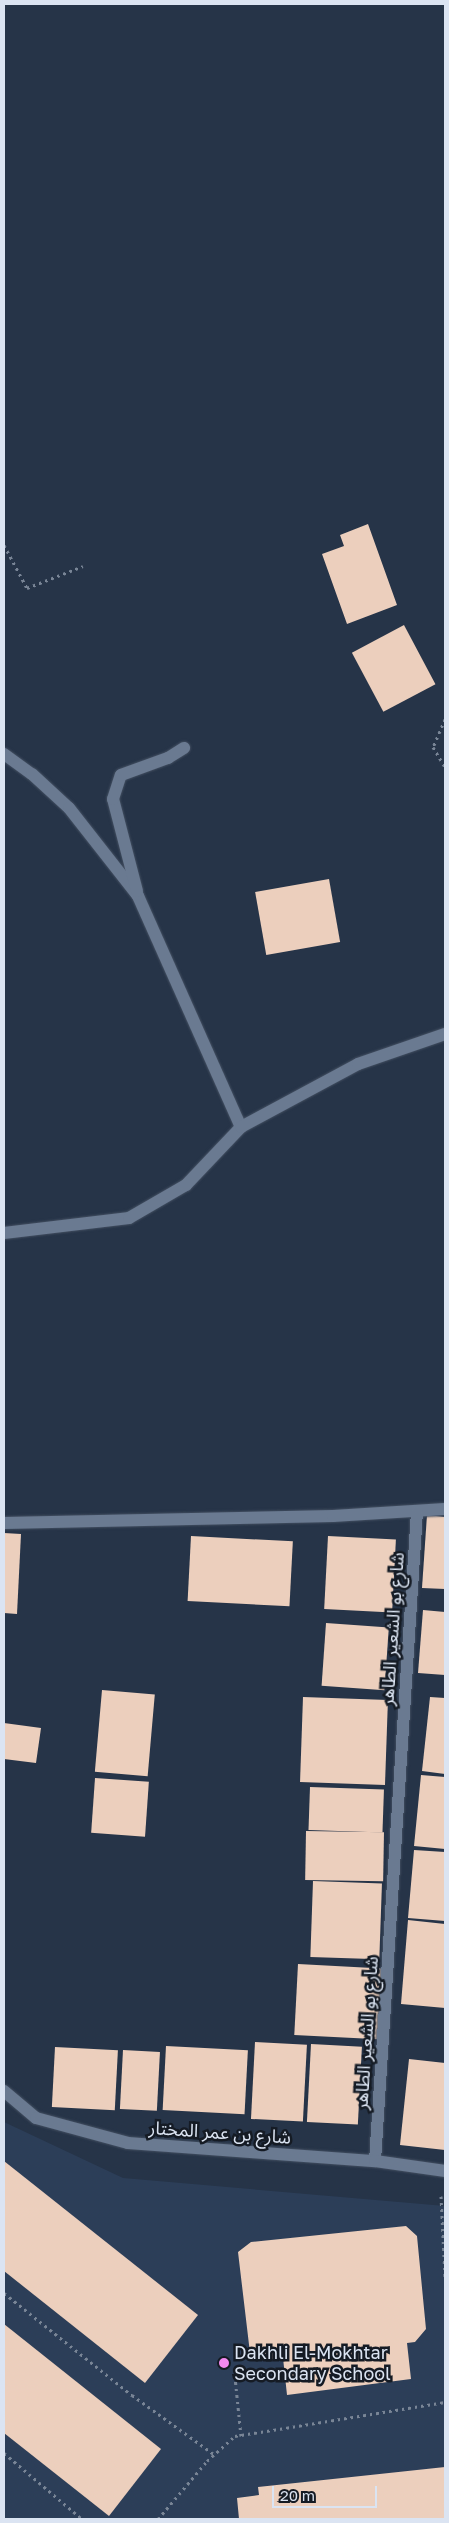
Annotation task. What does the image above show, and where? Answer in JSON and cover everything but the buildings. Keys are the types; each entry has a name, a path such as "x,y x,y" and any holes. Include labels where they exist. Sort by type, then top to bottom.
{"street":[{"path":"184,748 168,758 121,775 113,799 138,896 241,1127"},
{"path":"4,754 32,774 69,808 138,896"},
{"path":"4,1233 129,1218 186,1185 241,1127 358,1064 445,1034"},
{"path":"4,1523 417,1512 445,1508"},
{"name":"شارع بو الشعير الطاهر","path":"375,2160 417,1512"},
{"name":"شارع بن عمر المختار","path":"4,2091 36,2118 128,2143 375,2160 443,2170"}],"path":[{"path":"4,545 27,588 83,566"},
{"path":"445,719 433,747 445,767"},
{"path":"443,2170 445,2278"},
{"path":"4,2293 132,2395 215,2455"},
{"path":"241,2436 235,2377 265,2374"},
{"path":"158,2519 215,2455 235,2436 445,2402"},
{"path":"4,2453 82,2519"}],"shaded area":[{"name":"Dakhli El-Mokhtar Secondary School","path":"4,2122 123,2178 445,2206 445,2519 4,2519"}],"place":[{"name":"Dakhli El-Mokhtar Secondary School","path":"224,2363"}]}
